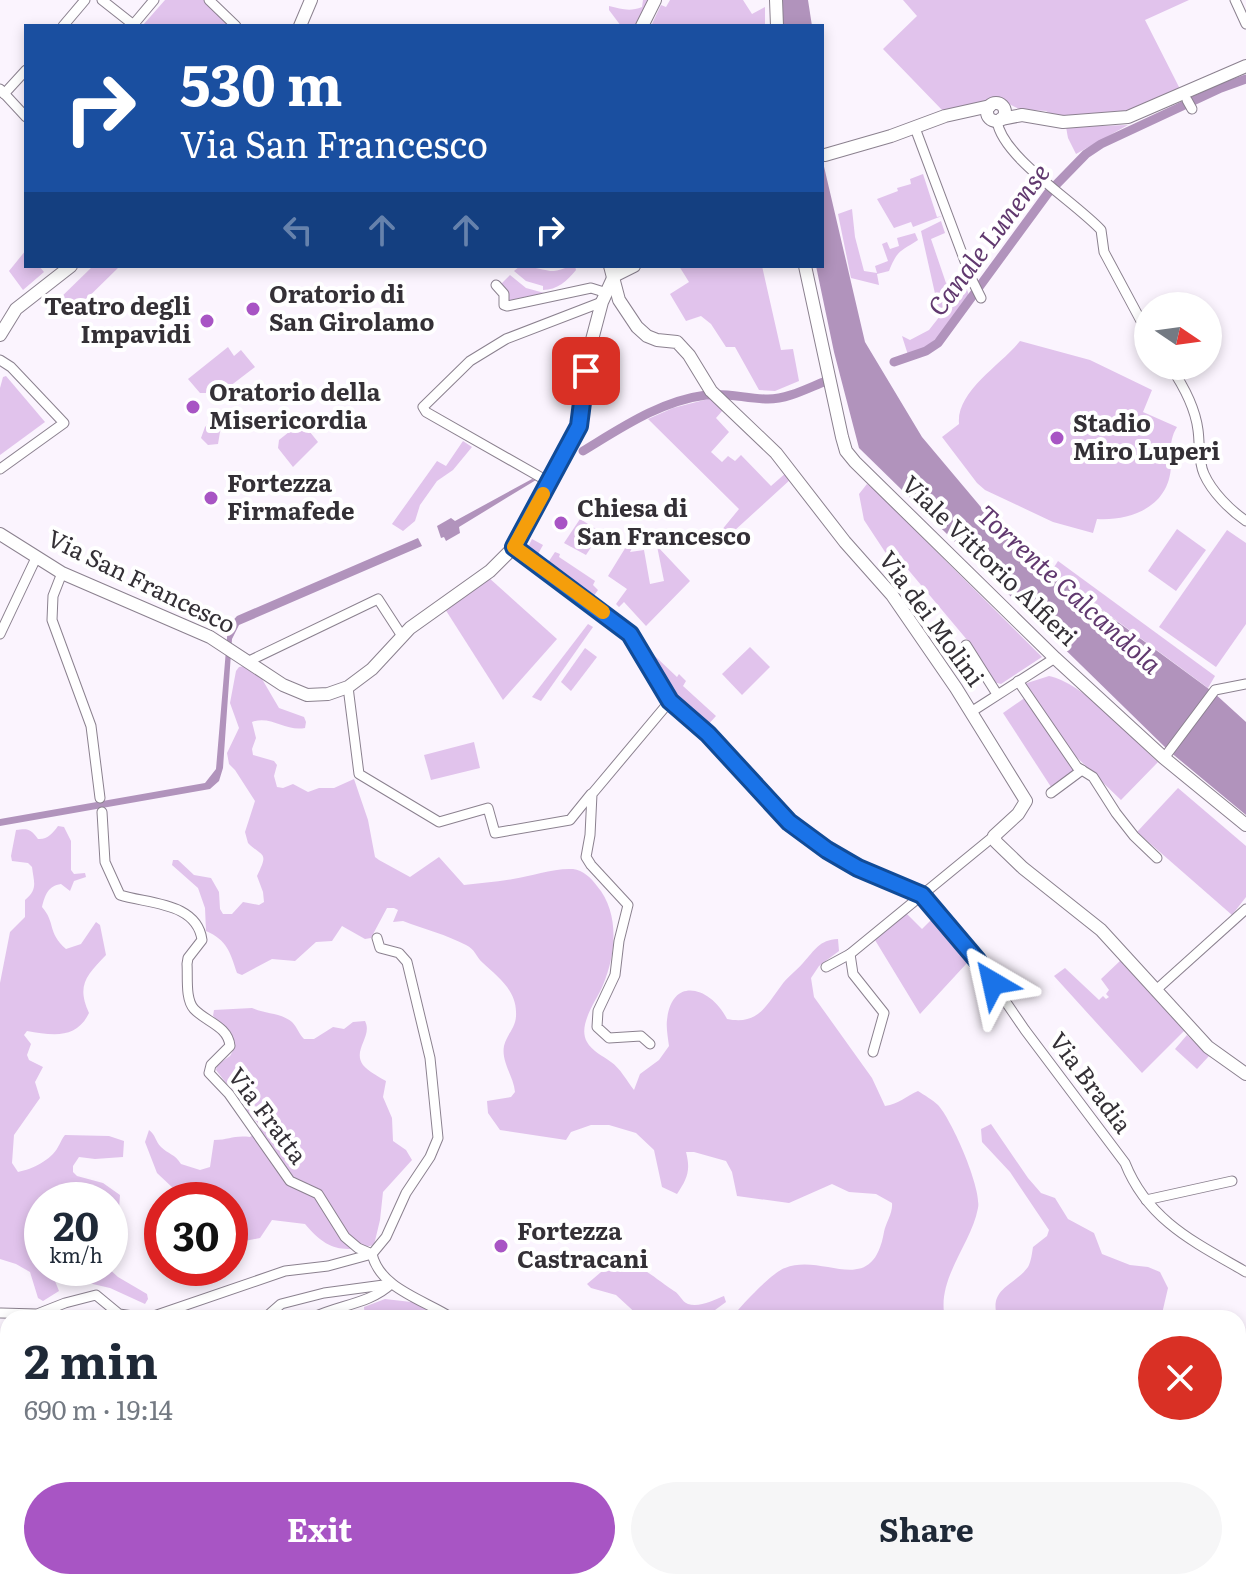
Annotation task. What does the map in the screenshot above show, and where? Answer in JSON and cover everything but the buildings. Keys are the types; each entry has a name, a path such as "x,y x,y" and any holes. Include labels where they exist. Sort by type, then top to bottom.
{"street":[{"path":"65,24 85,0"},
{"path":"102,0 133,24"},
{"path":"135,24 154,0"},
{"path":"209,0 234,24"},
{"path":"301,24 311,0"},
{"path":"643,24 655,0"},
{"path":"776,0 777,24"},
{"path":"1235,0 1246,24"},
{"path":"825,155 969,111 1063,122 1128,117 1246,66"},
{"path":"24,72 2,91 24,115"},
{"path":"995,113 1002,138 1101,230 1104,252 1134,309"},
{"path":"915,128 981,298"},
{"path":"0,335 16,309 68,268"},
{"path":"612,302 622,268"},
{"name":"Via dei Molini","path":"622,268 612,302 647,336 677,342 723,405 776,453 823,516 892,595 971,712 1026,801 1018,814 994,836"},
{"name":"Viale Vittorio Alfieri","path":"805,268 846,451 1055,658 1164,758 1246,825"},
{"path":"496,285 504,294 504,305 507,306 591,288 612,302"},
{"path":"549,482 426,412 423,407 470,361 506,339 612,302"},
{"name":"Via San Francesco","path":"0,534 62,573 220,642 283,685 307,695 328,694 348,687 372,669 426,615 490,571 514,547 579,426 589,351 599,316 612,302"},
{"path":"0,360 11,367 64,423 0,469"},
{"path":"1179,380 1186,392 1197,426 1204,474 1223,501 1246,521"},
{"name":"Via Bradia","path":"514,547 630,634 670,701 708,734 802,831 858,868 922,895 977,960 1025,1030 1125,1163 1133,1183 1146,1200 1189,1241 1246,1272"},
{"path":"0,634 36,558"},
{"path":"62,573 53,596 52,620 91,726 100,798"},
{"path":"249,661 378,599 402,636"},
{"path":"966,645 997,694"},
{"path":"971,712 1055,658"},
{"path":"1018,681 1077,767 1093,777 1134,836 1157,858"},
{"path":"1164,758 1215,690 1246,684"},
{"path":"348,687 359,774 439,822 488,808 495,833 570,820 670,701"},
{"path":"1051,793 1082,770"},
{"path":"592,794 586,857 628,905 615,975 598,1011 597,1027 609,1038 641,1036 650,1044"},
{"name":"Via Fratta","path":"102,812 105,862 120,895 177,908 201,933 202,940 187,964 190,1001 194,1009 224,1031 230,1046 211,1065 209,1073 229,1094 290,1181 318,1194 345,1237 372,1254"},
{"path":"826,967 850,954 994,836 996,842 1023,868 1101,930 1208,1047 1246,1074"},
{"path":"1156,990 1246,909"},
{"path":"170,1310 285,1271 328,1266 372,1254 386,1237 406,1193 435,1147 438,1125 430,1058 407,962 399,953 380,948 377,938"},
{"path":"850,954 853,974 884,1013 873,1052"},
{"path":"1146,1200 1232,1181"},
{"path":"372,1254 377,1268 391,1284 438,1310"},
{"path":"274,1310 281,1304 324,1293 391,1284"},
{"path":"328,1310 381,1293 391,1284"},
{"path":"47,1310 96,1295 114,1310"}],"shaded area":[{"path":"165,0 204,0 227,24 144,24"},
{"path":"643,0 650,0 639,24 620,24 609,10 609,6 626,10 642,7"},
{"path":"670,0 743,0 752,14 765,7 765,24 652,24 661,5 666,7"},
{"path":"903,0 1189,0 1145,20 1180,89 1125,112 1056,117 1046,111 1019,109 997,98 943,111 883,49 917,16"},
{"path":"1128,125 1076,154 1066,127"},
{"path":"923,174 937,217 942,216 913,227 911,222 894,228 877,199 911,184 910,179"},
{"path":"852,209 864,271 877,273 875,266 888,261 882,244 887,242 890,249 899,246 897,238 915,233 918,240 900,252 889,271 877,274 879,285 851,278 838,214"},
{"path":"941,221 945,233 931,239 946,283 962,277 969,295 936,339 908,355 902,336 910,340 929,330 940,316 921,231"},
{"path":"24,252 24,268 41,268 44,272 23,290 9,271"},
{"path":"91,268 118,268 68,317 53,305"},
{"path":"518,268 576,270 561,284 543,290 543,286 526,281 514,271"},
{"path":"680,268 762,268 781,350 793,349 799,381 775,391 759,390 735,347 726,347 711,324 701,316 686,321 670,294 689,282"},
{"path":"510,275 526,288 548,294 506,304 500,285"},
{"name":"Stadio Miro Luperi","path":"1020,341 1090,360 1152,390 1143,412 1177,427 1172,441 1169,479 1156,501 1136,514 1097,519 1093,533 1053,522 985,490 977,483 942,437 959,424 960,412 972,390"},
{"path":"228,347 234,356 241,350 255,367 221,393 200,393 188,379"},
{"path":"6,376 45,422 0,455 0,388"},
{"path":"712,398 723,410 716,418 729,432 711,452 722,462 728,456 735,461 741,455 771,486 787,472 791,479 722,542 716,537 739,509 648,419 673,408"},
{"path":"219,412 226,420 218,444 208,445 201,438 205,427"},
{"path":"295,419 301,421 318,442 293,467 278,448 279,440 289,432 286,428"},
{"path":"463,441 472,447 453,470 437,481 420,505 415,521 403,531 392,524 437,461 446,466"},
{"path":"867,484 1042,657 1001,684 993,682 968,641 895,554 889,558 864,520 859,494"},
{"path":"580,519 601,532 586,555 564,543"},
{"path":"1177,529 1206,550 1176,591 1148,571"},
{"path":"1227,530 1246,543 1246,624 1216,667 1159,627"},
{"path":"632,537 635,539 633,542 636,540 630,552 644,550 650,584 664,581 657,546 690,581 646,626 624,602 619,607 616,604 627,589 608,576"},
{"path":"532,539 543,545 538,554 549,561 555,552 560,554 559,557 595,581 593,585 598,590 591,600 518,545 523,542 529,545"},
{"path":"1058,561 1215,676 1208,688 1051,572"},
{"path":"488,577 557,639 503,700 445,609"},
{"path":"588,624 593,627 541,701 532,697"},
{"path":"639,641 677,677 679,674 686,681 683,686 716,716 706,727 676,700"},
{"path":"750,647 770,667 742,695 722,674"},
{"path":"585,648 597,657 571,691 561,682"},
{"path":"244,666 262,679 279,708 304,717 306,722 305,728 298,729 266,721 252,722 256,738 253,755 274,761 277,765 274,776 277,787 293,784 308,792 334,788 354,779 368,820 375,857 379,860 410,877 439,857 464,885 565,869 580,871 592,880 609,908 614,934 611,960 586,1020 585,1035 592,1048 617,1068 634,1090 640,1074 659,1060 669,1046 667,1020 670,1005 676,996 684,991 693,991 712,1000 727,1019 753,1017 760,1013 818,946 838,939 839,951 819,966 811,978 814,997 872,1078 885,1106 918,1091 938,1105 958,1139 971,1171 978,1208 945,1290 944,1310 738,1310 765,1282 785,1268 815,1265 845,1270 869,1264 878,1252 892,1203 876,1194 849,1192 832,1184 789,1203 737,1196 732,1172 726,1161 694,1152 686,1152 687,1174 677,1194 662,1187 654,1150 636,1133 609,1125 591,1125 571,1132 566,1140 500,1130 488,1113 487,1101 511,1097 515,1092 504,1052 505,1041 516,1018 513,997 505,984 469,947 403,921 393,922 398,910 394,908 387,908 371,938 365,939 342,926 332,941 316,942 295,961 272,959 242,975 237,973 227,948 219,938 206,931 205,908 198,888 172,865 173,860 178,860 194,875 211,878 219,892 223,914 232,914 243,902 259,905 264,902 257,876 263,856 248,843 245,832 255,801 229,764 227,753 239,728 230,703 239,667"},
{"path":"1049,676 1062,680 1091,700 1158,762 1121,800 1064,745 1024,684"},
{"path":"1026,697 1076,770 1053,790 1003,713"},
{"path":"474,742 480,768 431,780 424,755"},
{"path":"1178,788 1246,846 1246,897 1232,915 1137,832"},
{"path":"58,826 64,827 71,841 71,870 74,874 85,873 86,877 74,881 70,891 61,884 50,889 46,895 42,907 56,938 66,949 81,944 96,922 100,925 106,955 86,981 84,995 89,1013 84,1022 62,1034 27,1031 24,1035 31,1044 27,1055 29,1060 43,1067 35,1082 40,1098 14,1135 12,1163 18,1172 30,1169 51,1156 65,1135 109,1136 124,1141 123,1157 79,1157 73,1166 77,1176 99,1182 24,1182 24,1269 0,1259 0,983 10,932 25,917 25,900 34,885 32,867 28,863 12,861 16,830 29,830 38,839 50,836"},
{"path":"904,911 922,929 933,918 967,963 920,1014 875,940"},
{"path":"1121,960 1184,1031 1142,1073 1054,976 1065,968 1099,1000 1103,996 1106,999 1109,990 1101,979"},
{"path":"252,1008 278,1015 294,1024 304,1039 314,1039 333,1027 344,1029 353,1022 365,1021 367,1032 360,1059 363,1065 386,1081 383,1097 392,1118 393,1141 406,1150 412,1160 383,1192 374,1245 343,1249 320,1239 305,1224 272,1220 260,1238 248,1240 248,1182 167,1182 157,1173 145,1142 149,1130 161,1147 181,1164 200,1170 210,1167 214,1140 250,1137 259,1131 260,1126 245,1108 249,1094 240,1080 231,1085 226,1083 216,1070 217,1065 230,1056 235,1047 230,1031 213,1016 214,1010"},
{"path":"1187,1035 1209,1056 1197,1069 1175,1049"},
{"path":"991,1124 1041,1193 1055,1198 1068,1219 1094,1233 1102,1254 1160,1272 1168,1288 1163,1310 996,1310 1000,1293 1028,1267 1033,1247 1047,1236 1049,1230 1010,1172 982,1142 981,1129"},
{"path":"614,1261 646,1272 688,1304 702,1304 724,1296 726,1302 715,1310 632,1310 616,1295 587,1284"},
{"path":"128,1283 147,1294 148,1299 145,1304 101,1286 128,1286"},
{"path":"34,1286 57,1286 59,1291 43,1301 38,1298"},
{"path":"385,1299 420,1303 430,1310 364,1310 364,1307"}],"water":[{"path":"781,0 808,0 812,24 783,24"},
{"name":"Torrente Calcandola","path":"824,167 865,342 922,437 1012,544 1213,692 1246,722 1246,815 1169,751 859,448 816,268 824,268"},
{"path":"532,479 536,480 459,527 460,533 446,541 444,537 441,538 437,526 451,518 455,521"},
{"path":"418,538 422,546 239,625 232,639 223,768 219,781 210,789 0,826 0,819 205,783 216,769 228,626 237,616"}],"waterway":[{"name":"Canale Lunense","path":"894,362 926,351 938,343 1048,193 1086,154 1101,144 1246,79"},
{"path":"583,451 642,417 689,398 714,394 775,399 826,381"}],"slow traffic":[{"path":"543,494 514,547 603,612"}],"place":[{"name":"Oratorio di San Girolamo","path":"253,309"},
{"name":"Teatro degli Impavidi","path":"207,321"},
{"name":"Oratorio della Misericordia","path":"193,407"},
{"name":"Stadio Miro Luperi","path":"1057,438"},
{"name":"Fortezza Firmafede","path":"211,498"},
{"name":"Chiesa di San Francesco","path":"561,523"},
{"name":"Fortezza Castracani","path":"501,1246"}],"route":[{"path":"586,371 579,426 514,547 634,638 670,701 708,734 789,822 858,868 922,895 993,983"}]}
